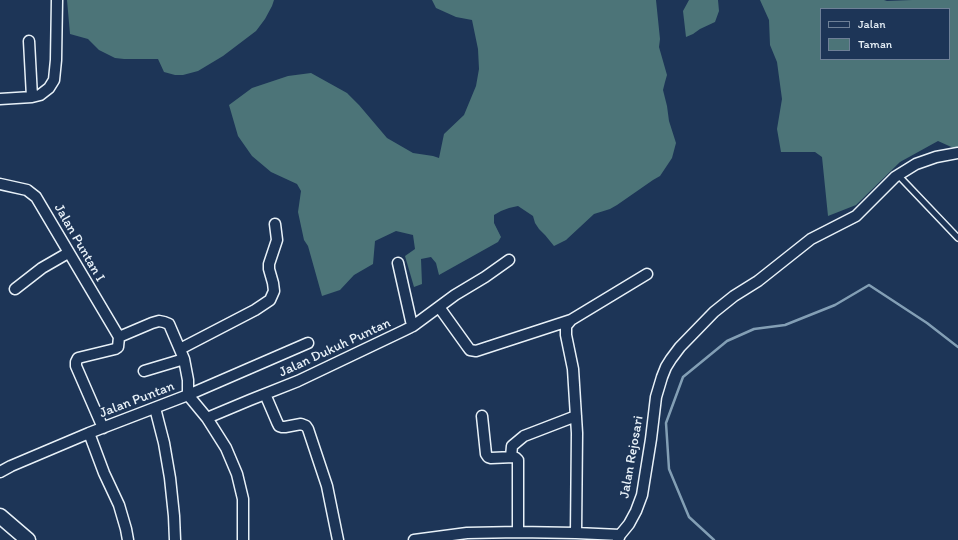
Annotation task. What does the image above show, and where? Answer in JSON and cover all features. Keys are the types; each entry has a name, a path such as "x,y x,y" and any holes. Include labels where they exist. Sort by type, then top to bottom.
{"main road":[{"path":"0,516 28,540"}],"street":[{"path":"0,99 40,95 49,88 54,80 56,60 57,0"},
{"path":"29,41 32,97"},
{"name":"Jalan Rejosari","path":"619,538 636,511 642,495 656,396 662,377 671,358 680,347 714,312 734,296 758,281 811,239 856,216 898,175 916,164 936,157 958,153"},
{"name":"Jalan Puntan I","path":"0,184 27,190 36,197 119,337"},
{"path":"180,349 255,310 270,300 274,291 269,264 277,240 275,224"},
{"path":"15,289 42,268 68,253"},
{"path":"413,326 455,295 485,277 509,260"},
{"name":"Jalan Dukuh Puntan","path":"207,418 298,381 413,326 398,262"},
{"path":"439,307 470,350 476,351 571,320 647,274"},
{"path":"571,320 566,326 566,335 573,369 577,434 576,533"},
{"name":"Jalan Puntan","path":"0,472 103,428 188,395 188,380 184,359 169,324 159,321 119,337"},
{"path":"103,428 76,366 76,362 78,358 115,349 118,346 119,337"},
{"path":"243,540 243,499 237,474 226,448 207,418 188,395 308,343"},
{"path":"144,371 184,359"},
{"path":"265,394 279,426 285,427 301,424 306,426 308,429 327,486 338,540"},
{"path":"155,408 164,443 170,478 175,540"},
{"path":"482,416 486,454 488,457 511,457 518,460 518,532"},
{"path":"511,457 512,446 524,436 576,416"},
{"path":"89,434 104,473 119,505 128,540"},
{"path":"414,540 518,532 576,533 619,538"}],"lane":[{"path":"898,175 958,238"}],"green space":[{"path":"67,0 274,0 265,19 256,31 223,56 198,71 183,75 175,75 164,72 158,59 115,58 99,50 88,39 70,34"},
{"path":"432,0 656,0 660,39 659,47 667,75 663,90 669,121 676,143 672,158 660,176 617,205 594,214 566,240 554,246 539,229 533,216 518,206 509,208 494,215 494,223 501,237 498,242 439,275 436,263 431,257 421,259 422,284 414,287 405,256 415,249 413,235 396,231 375,241 373,264 354,275 340,290 322,296 308,246 304,240 298,212 301,191 297,184 271,172 252,156 238,136 229,105 252,88 288,76 311,73 347,93 387,138 413,153 439,158 444,134 464,115 476,86 479,69 478,49 472,20 456,17 436,8"},
{"path":"689,0 718,0 719,11 715,22 686,37 683,11"},
{"path":"760,0 958,0 958,150 938,141 900,162 856,205 828,216 822,157 815,152 781,152 777,129 782,99 777,62 770,45 769,20"}],"waterway":[{"path":"714,540 689,517 669,469 666,423 683,377 727,341 754,329 785,325 835,305 869,285 927,323 958,347"}]}
